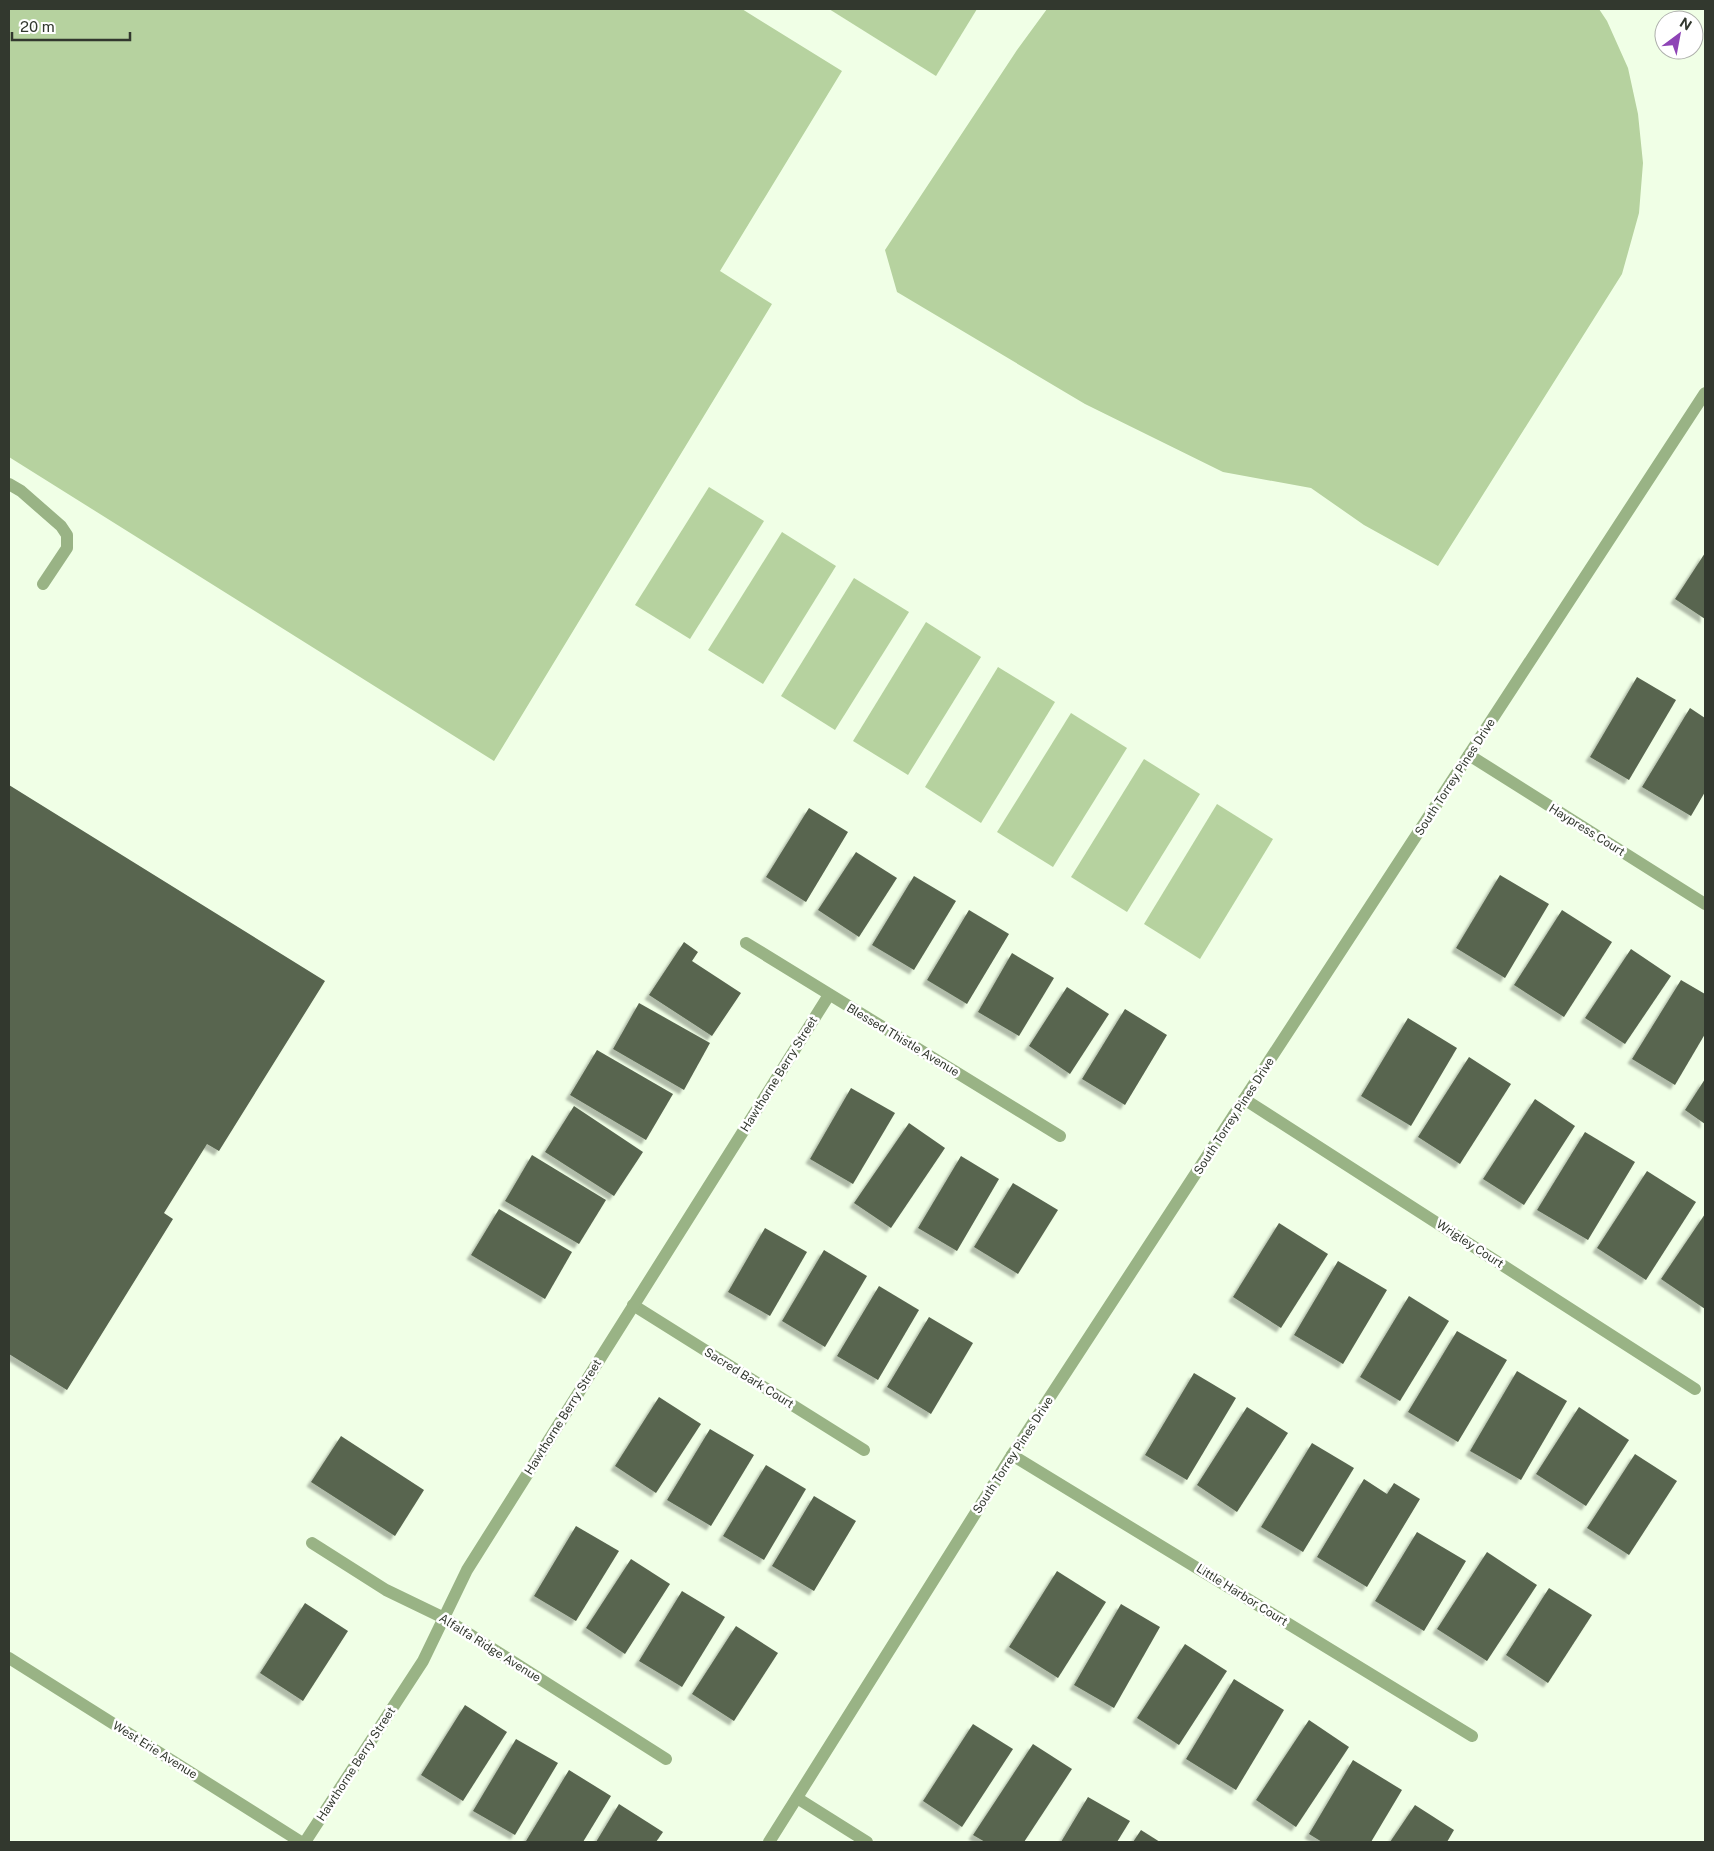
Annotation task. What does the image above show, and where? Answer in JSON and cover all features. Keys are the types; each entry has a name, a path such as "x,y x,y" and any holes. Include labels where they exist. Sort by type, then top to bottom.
{"street":[{"name":"South Torrey Pines Drive","path":"769,1842 1012,1454 1469,755 1700,412 1705,394"},
{"path":"9,484 21,491 62,526 67,536 67,548 43,584"},
{"name":"Haypress Court","path":"1469,755 1705,904"},
{"name":"Blessed Thistle Avenue","path":"746,944 1060,1136"},
{"name":"Hawthorne Berry Street","path":"303,1842 423,1661 467,1570 829,995"},
{"name":"Wrigley Court","path":"1244,1099 1695,1389"},
{"name":"Sacred Bark Court","path":"634,1305 864,1450"},
{"name":"Little Harbor Court","path":"1012,1454 1472,1736"},
{"name":"Alfalfa Ridge Avenue","path":"312,1542 386,1590 444,1618 666,1759"},
{"name":"West Erie Avenue","path":"9,1658 303,1842"},
{"path":"797,1798 867,1842"}],"green space":[{"path":"9,9 742,9 842,71 720,271 772,304 494,761 9,457"},
{"path":"829,9 977,9 936,76"},
{"path":"1047,9 1599,9 1607,21 1628,68 1638,114 1643,163 1639,213 1622,274 1438,566 1364,525 1311,488 1223,472 1085,404 897,292 885,250 1017,50"},
{"path":"709,487 764,521 690,639 635,605"},
{"path":"782,532 836,566 763,684 708,650"},
{"path":"854,578 909,612 835,730 781,696"},
{"path":"926,622 981,657 908,775 853,741"},
{"path":"998,667 1055,702 981,823 925,787"},
{"path":"1071,713 1127,748 1053,867 997,832"},
{"path":"1144,759 1200,794 1127,912 1071,877"},
{"path":"1217,804 1273,839 1200,959 1144,924"}],"building":[{"path":"1705,553 1705,619 1675,599"},
{"path":"1637,677 1676,700 1629,780 1590,757"},
{"path":"1690,708 1705,718 1705,792 1691,816 1642,787"},
{"path":"9,785 325,981 219,1151 207,1144 164,1213 173,1219 67,1390 9,1354"},
{"path":"809,808 848,832 806,902 766,877"},
{"path":"856,852 897,878 859,937 818,910"},
{"path":"1500,875 1549,904 1505,978 1456,948"},
{"path":"914,876 956,901 914,970 872,945"},
{"path":"969,910 1009,934 967,1004 927,980"},
{"path":"1562,910 1612,942 1564,1017 1514,985"},
{"path":"684,942 698,952 692,961 741,993 712,1036 649,995"},
{"path":"1631,949 1671,976 1625,1044 1585,1018"},
{"path":"1012,953 1054,978 1019,1036 978,1012"},
{"path":"1681,980 1705,994 1705,1034 1675,1085 1632,1059"},
{"path":"1067,987 1109,1014 1070,1074 1029,1046"},
{"path":"639,1003 710,1043 684,1090 613,1049"},
{"path":"1125,1009 1167,1035 1125,1105 1082,1079"},
{"path":"1408,1018 1457,1048 1411,1126 1361,1096"},
{"path":"597,1050 673,1094 646,1140 570,1095"},
{"path":"1469,1057 1511,1084 1460,1164 1418,1137"},
{"path":"1705,1079 1705,1124 1685,1110"},
{"path":"851,1088 895,1113 853,1184 810,1159"},
{"path":"1535,1099 1575,1126 1524,1205 1483,1179"},
{"path":"574,1106 643,1152 614,1196 545,1152"},
{"path":"909,1123 945,1148 891,1228 854,1203"},
{"path":"1585,1132 1635,1162 1588,1240 1537,1210"},
{"path":"532,1155 606,1200 579,1244 505,1201"},
{"path":"961,1156 999,1179 957,1251 918,1228"},
{"path":"1647,1171 1696,1202 1646,1280 1597,1248"},
{"path":"1013,1183 1058,1210 1018,1274 974,1247"},
{"path":"499,1209 572,1252 545,1299 471,1255"},
{"path":"1705,1214 1705,1309 1661,1279"},
{"path":"1279,1223 1328,1254 1281,1328 1233,1297"},
{"path":"765,1228 807,1252 770,1316 728,1292"},
{"path":"824,1250 867,1276 825,1347 782,1321"},
{"path":"1338,1261 1387,1290 1343,1364 1294,1335"},
{"path":"879,1286 919,1310 878,1380 837,1356"},
{"path":"1409,1296 1449,1321 1400,1401 1360,1377"},
{"path":"929,1317 973,1343 931,1414 887,1387"},
{"path":"1457,1331 1507,1360 1458,1442 1408,1412"},
{"path":"1517,1371 1567,1401 1521,1480 1470,1451"},
{"path":"1194,1373 1236,1398 1187,1480 1145,1455"},
{"path":"659,1397 701,1424 656,1493 615,1466"},
{"path":"1247,1407 1288,1433 1237,1512 1197,1485"},
{"path":"1579,1407 1629,1440 1586,1506 1536,1474"},
{"path":"710,1429 754,1455 711,1526 667,1500"},
{"path":"341,1436 424,1490 395,1536 311,1482"},
{"path":"1312,1443 1354,1468 1303,1552 1261,1527"},
{"path":"1635,1454 1677,1481 1629,1555 1587,1528"},
{"path":"766,1465 806,1489 764,1560 723,1536"},
{"path":"1364,1479 1387,1494 1394,1483 1420,1499 1367,1587 1317,1557"},
{"path":"814,1496 856,1521 814,1591 772,1566"},
{"path":"576,1526 619,1551 576,1621 534,1596"},
{"path":"1417,1532 1466,1561 1424,1631 1375,1601"},
{"path":"1487,1552 1537,1585 1487,1661 1437,1629"},
{"path":"631,1559 670,1584 625,1654 586,1628"},
{"path":"1057,1571 1106,1602 1058,1678 1009,1647"},
{"path":"1549,1588 1592,1615 1548,1683 1506,1655"},
{"path":"682,1591 725,1617 682,1687 639,1661"},
{"path":"305,1603 348,1631 303,1701 260,1673"},
{"path":"1121,1604 1160,1627 1114,1708 1074,1685"},
{"path":"736,1626 778,1653 734,1721 692,1694"},
{"path":"1185,1644 1227,1671 1179,1745 1137,1718"},
{"path":"1234,1679 1284,1710 1236,1790 1186,1759"},
{"path":"465,1705 507,1732 463,1801 421,1775"},
{"path":"1309,1720 1349,1747 1296,1827 1256,1800"},
{"path":"973,1724 1013,1749 962,1827 923,1801"},
{"path":"516,1739 558,1763 515,1835 473,1811"},
{"path":"1033,1744 1072,1769 1024,1842 985,1842 973,1835"},
{"path":"1353,1760 1402,1790 1371,1842 1322,1842 1309,1834"},
{"path":"569,1770 611,1796 583,1842 527,1842 526,1841"},
{"path":"1088,1797 1130,1821 1117,1842 1061,1842"},
{"path":"619,1804 663,1832 656,1842 596,1842"},
{"path":"1415,1805 1454,1830 1447,1842 1390,1842"},
{"path":"1141,1830 1160,1842 1133,1842"}]}
